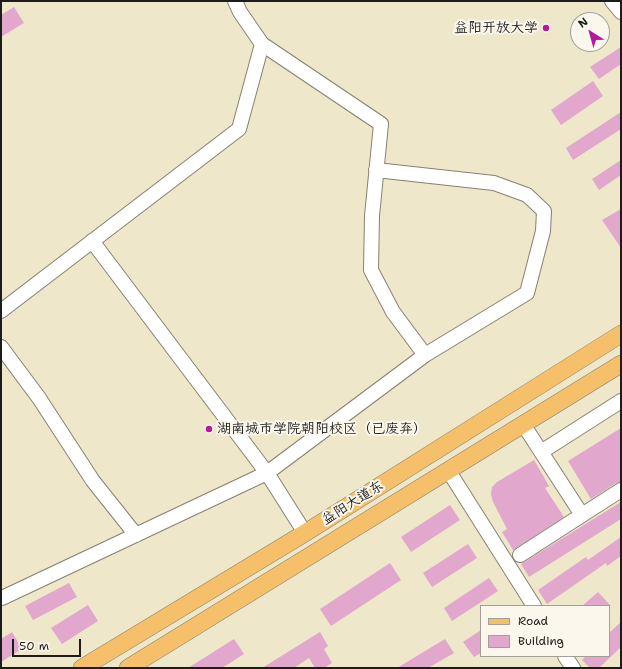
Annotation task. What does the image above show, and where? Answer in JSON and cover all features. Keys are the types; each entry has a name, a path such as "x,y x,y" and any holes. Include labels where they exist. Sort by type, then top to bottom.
{"main road":[{"name":"益阳大道东","path":"82,668 306,533 621,334"},
{"path":"128,668 448,470 620,366"}],"street":[{"path":"235,1 240,12 262,44 381,124 372,216 371,270 393,312 425,354"},
{"path":"612,1 621,12"},
{"path":"1,311 239,129 262,44"},
{"path":"2,598 267,473 425,354 527,293 543,231 544,211 527,195 494,183 376,170"},
{"path":"92,241 267,473 306,533"},
{"path":"1,347 40,398 93,481 136,535"},
{"path":"542,452 621,402"},
{"path":"523,424 582,515"},
{"path":"448,470 533,605"},
{"path":"520,555 621,490"},
{"path":"566,657 573,668"}],"building":[{"path":"14,7 24,23 1,37 1,15"},
{"path":"621,47 621,64 599,79 590,67"},
{"path":"593,81 603,96 561,125 551,110"},
{"path":"621,112 621,129 573,160 566,148"},
{"path":"621,160 621,175 599,190 592,179"},
{"path":"621,209 621,248 602,220"},
{"path":"621,428 621,482 616,483 591,499 568,461"},
{"path":"534,460 549,486 545,488 564,517 513,550 502,532 507,529 493,502 491,494 492,487 497,482"},
{"path":"621,502 621,519 529,577 521,564"},
{"path":"450,505 460,520 411,552 401,537"},
{"path":"621,537 621,556 607,566 606,563 547,604 538,590 586,557 588,560"},
{"path":"468,544 477,558 432,587 423,573"},
{"path":"390,563 401,580 331,626 320,609"},
{"path":"489,578 498,591 452,621 444,608"},
{"path":"69,583 77,597 33,620 25,606"},
{"path":"598,592 611,606 610,605 583,605"},
{"path":"88,605 98,621 62,644 51,628"},
{"path":"621,622 621,647 599,668 590,668 582,660 585,657 610,657 610,632"},
{"path":"480,631 480,654 474,657 463,642"},
{"path":"12,632 22,649 1,662 1,639"},
{"path":"320,632 328,646 324,649 332,663 324,668 315,668 309,658 294,668 262,668"},
{"path":"234,639 244,654 222,668 188,668"},
{"path":"445,639 454,653 428,668 397,668"}],"place":[{"name":"益阳开放大学","path":"546,28"},
{"name":"湖南城市学院朝阳校区（已废弃）","path":"209,429"}]}
